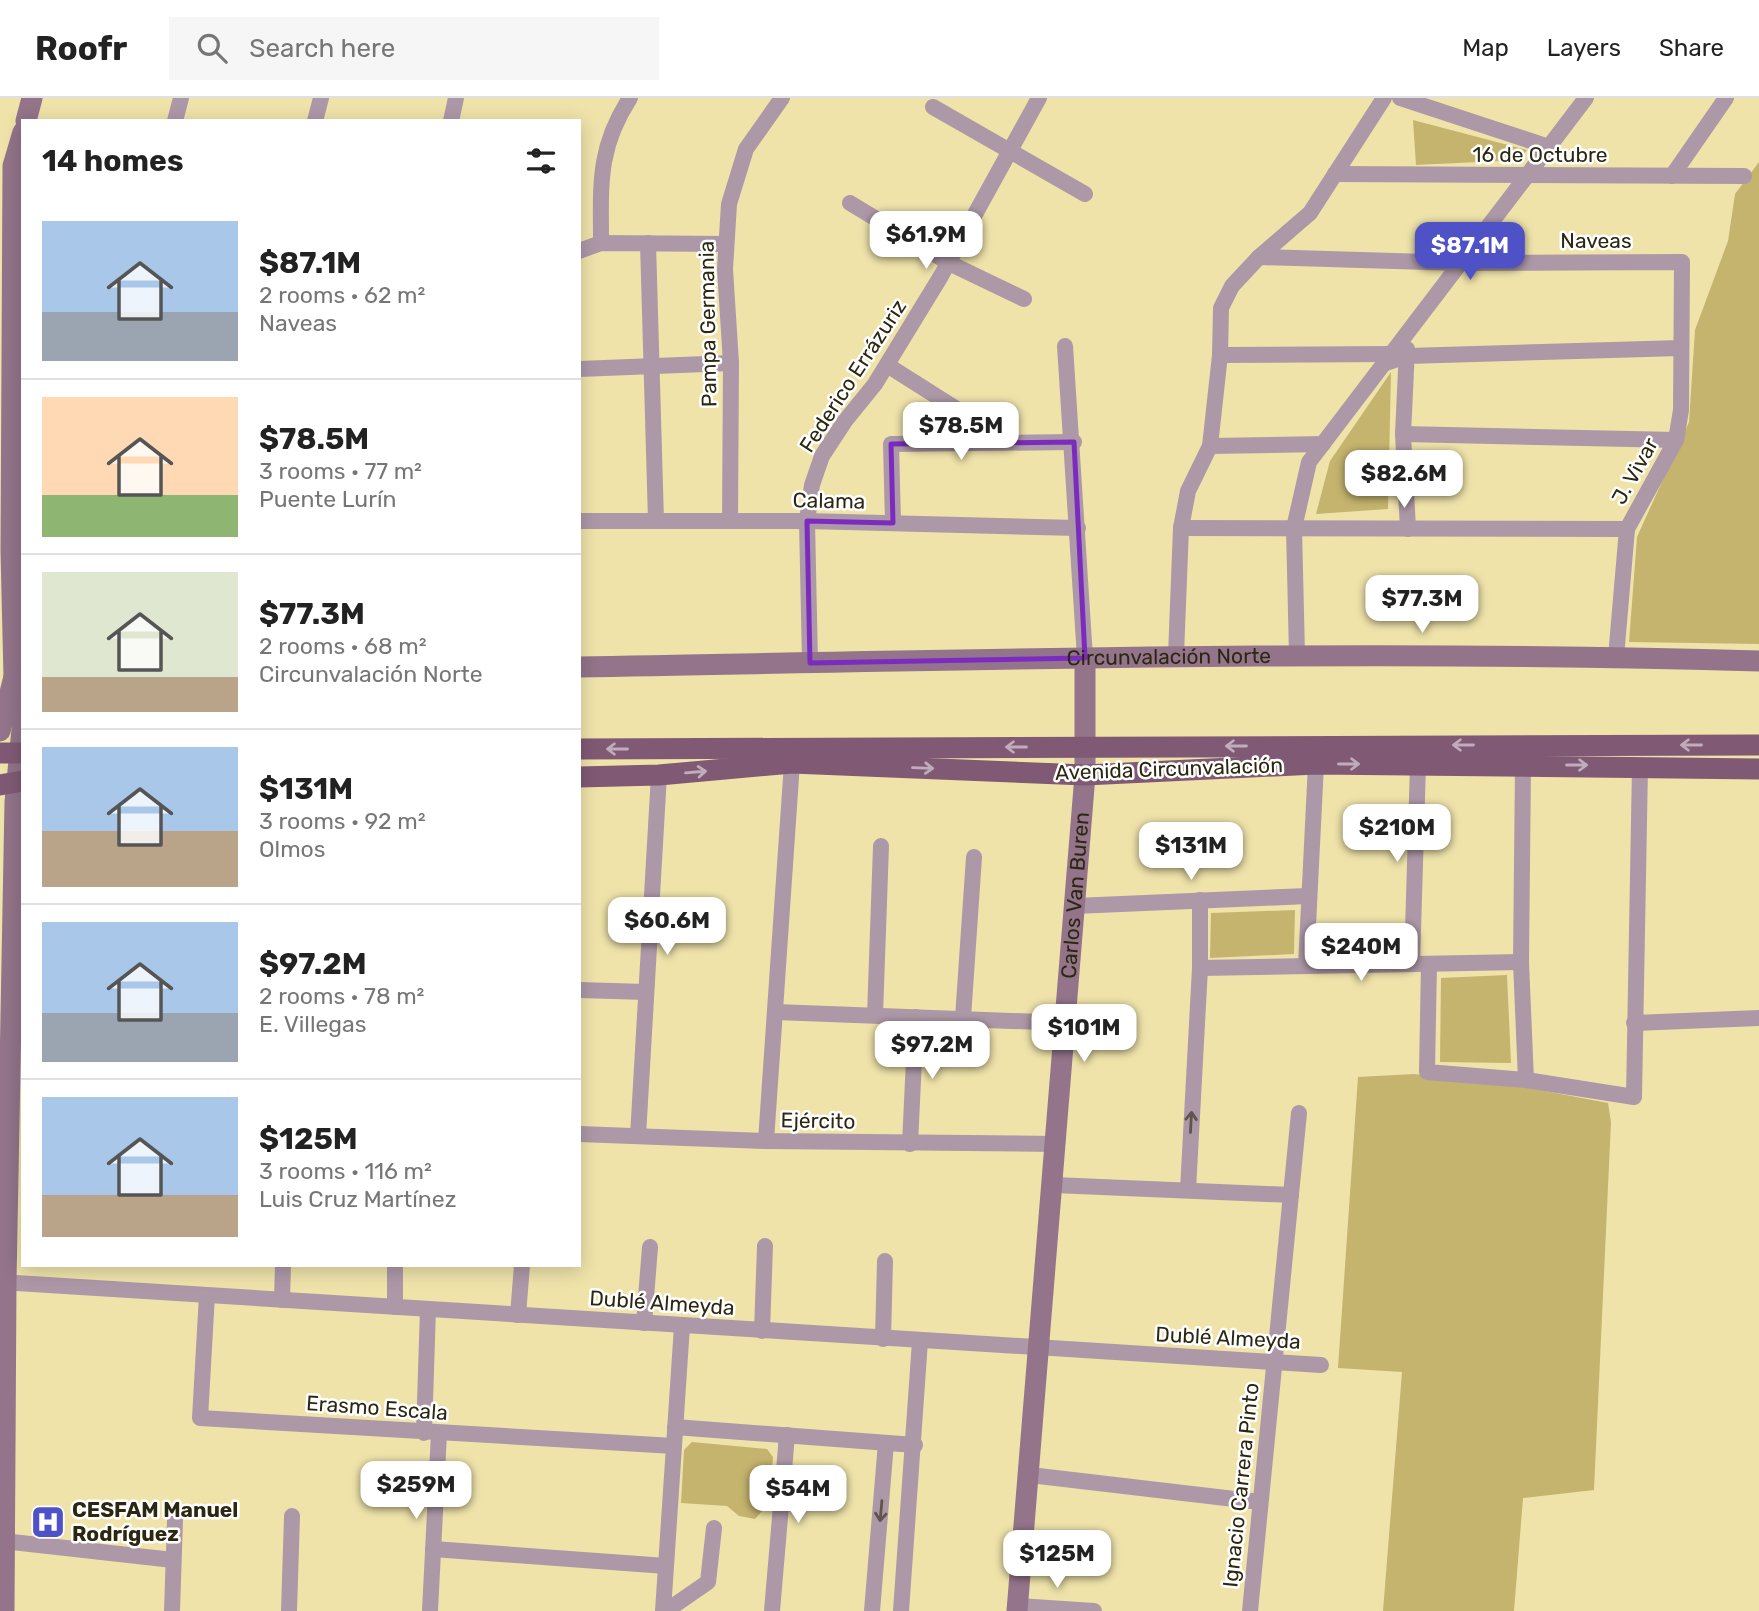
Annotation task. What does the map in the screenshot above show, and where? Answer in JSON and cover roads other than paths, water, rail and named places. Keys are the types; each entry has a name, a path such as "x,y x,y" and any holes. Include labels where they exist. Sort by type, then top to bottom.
{"main road":[{"name":"Avenida Circunvalación","path":"581,749 1759,745"},
{"name":"Avenida Circunvalación","path":"581,777 659,775 792,763 1085,775 1316,764 1759,769"}],"street":[{"path":"27,119 32,98"},
{"path":"176,119 181,98"},
{"path":"316,119 321,98"},
{"path":"451,119 456,98"},
{"path":"601,243 601,166 616,120 630,98"},
{"name":"Pampa Germania","path":"730,521 731,363 725,269 729,204 746,149 782,98"},
{"name":"Federico Errázuriz","path":"810,663 807,521 812,485 822,456 887,365 949,263 1039,98"},
{"path":"1176,655 1181,528 1188,491 1210,446 1220,355 1221,308 1232,286 1258,257 1310,213 1384,98"},
{"path":"1401,98 1549,146"},
{"path":"1297,655 1294,528 1309,462 1394,358 1406,333 1586,98"},
{"path":"1672,176 1726,98"},
{"path":"933,107 1085,194"},
{"path":"0,731 12,677 5,551 17,520 6,313 12,167 21,138"},
{"name":"16 de Octubre","path":"1335,174 1744,176"},
{"path":"850,203 949,263 1024,299"},
{"path":"581,250 601,243 726,244"},
{"path":"648,243 656,521"},
{"name":"Naveas","path":"1258,257 1460,263 1682,262"},
{"name":"J. Vivar","path":"1616,657 1627,529 1676,440 1681,410 1682,262"},
{"name":"Carlos Van Buren","path":"1018,1609 1041,1349 1085,775 1085,658 1074,442 1065,346"},
{"path":"1220,355 1394,358 1681,348"},
{"path":"1394,358 1403,434 1408,528"},
{"path":"581,369 731,363"},
{"path":"887,365 955,408"},
{"path":"1403,434 1676,440"},
{"path":"892,523 891,444 1074,442"},
{"path":"1210,446 1322,444"},
{"name":"Calama","path":"581,521 807,521 1078,527"},
{"path":"1181,528 1627,529"},
{"name":"Circunvalación Norte","path":"581,667 1176,655 1616,657 1759,662"},
{"path":"12,677 21,700"},
{"path":"4,1611 3,1282 11,1115 14,753 21,727"},
{"path":"766,1141 792,763"},
{"path":"1306,966 1316,764"},
{"path":"1412,964 1418,764"},
{"path":"1523,765 1521,962 1526,1080"},
{"path":"1429,964 1427,1072 1526,1080 1633,1097 1640,766"},
{"path":"638,1136 659,775"},
{"path":"875,1015 881,846"},
{"path":"963,1018 974,857"},
{"path":"1075,906 1308,896"},
{"path":"1188,1190 1200,968 1200,900"},
{"path":"1200,968 1521,962"},
{"path":"581,990 646,992"},
{"path":"776,1012 1066,1023"},
{"path":"910,1144 916,1017"},
{"path":"1634,1023 1759,1018"},
{"name":"Ignacio Carrera Pinto","path":"1250,1611 1299,1113"},
{"name":"Ejército","path":"581,1134 766,1141 1057,1144"},
{"path":"1054,1185 1291,1195"},
{"path":"762,1331 765,1246"},
{"path":"644,1323 650,1247"},
{"path":"883,1339 885,1261"},
{"path":"282,1300 283,1267"},
{"path":"395,1267 395,1307"},
{"path":"518,1315 522,1267"},
{"name":"Dublé Almeyda","path":"3,1282 1041,1349 1321,1364"},
{"name":"Erasmo Escala","path":"207,1295 200,1419 674,1446"},
{"path":"428,1309 433,1549 430,1611"},
{"path":"665,1611 682,1326"},
{"path":"901,1611 915,1445 920,1341"},
{"path":"675,1427 915,1445"},
{"path":"772,1611 787,1435"},
{"path":"872,1611 887,1443"},
{"path":"1030,1475 1260,1502"},
{"path":"289,1611 292,1516"},
{"path":"172,1611 176,1520"},
{"path":"665,1611 708,1582 714,1528"},
{"path":"3,1541 173,1560"},
{"path":"433,1549 666,1566"},
{"path":"1018,1609 1094,1611"}],"place":[{"name":"CESFAM Manuel Rodríguez","path":"48,1522"}]}
